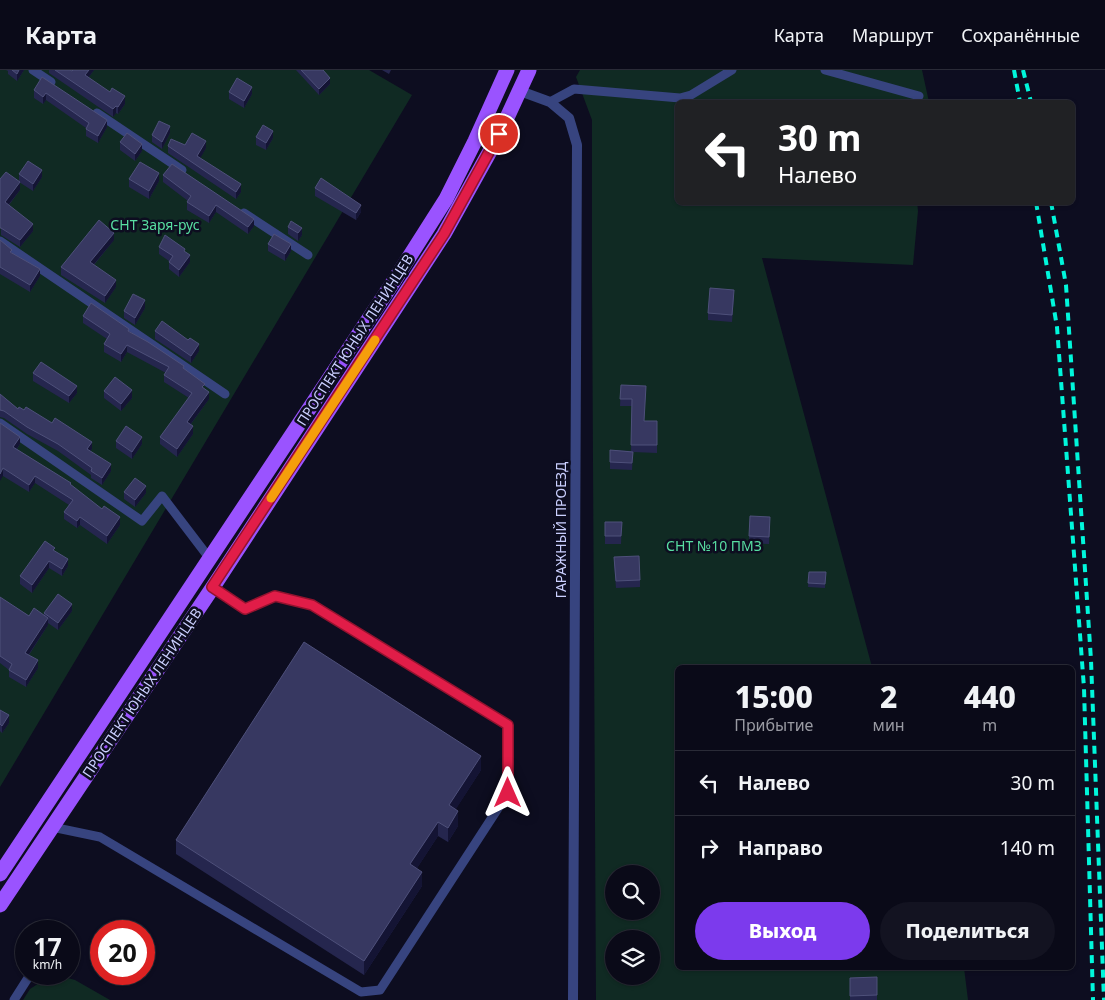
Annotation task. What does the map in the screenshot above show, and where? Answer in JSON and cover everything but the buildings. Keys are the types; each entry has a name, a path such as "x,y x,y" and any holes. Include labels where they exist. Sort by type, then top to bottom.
{"main road":[{"name":"ПРОСПЕКТ ЮНЫХ ЛЕНИНЦЕВ","path":"0,874 392,284 446,199 476,141 507,70"},
{"name":"ПРОСПЕКТ ЮНЫХ ЛЕНИНЦЕВ","path":"0,905 444,234 499,134 529,70"}],"street":[{"name":"ГАРАЖНЫЙ ПРОЕЗД","path":"520,91 550,102 569,118 577,145 573,1000"}],"lane":[{"path":"33,70 57,86"},
{"path":"550,102 574,89 680,98 691,95 732,70"},
{"path":"825,70 919,96"},
{"path":"89,108 186,174"},
{"path":"235,206 308,255"},
{"path":"0,241 225,394"},
{"path":"0,422 142,521 162,496 210,559"},
{"path":"52,827 100,837 360,992 380,990 508,793 508,725 312,605 275,596 245,609 212,587"},
{"path":"14,1000 24,985"}],"green space":[{"name":"СНТ Заря-рус","path":"0,70 369,70 412,95 0,787"},
{"name":"СНТ №10 ПМЗ","path":"580,70 922,70 929,100 675,100 675,205 917,205 918,211 913,265 762,258 871,665 675,665 675,970 964,970 968,1000 596,1000 592,120 576,77"},
{"path":"80,983 110,1000 23,1000 30,989 36,985 80,985"}],"railway":[{"path":"1014,70 1020,100"},
{"path":"1023,70 1030,100"},
{"path":"1037,205 1057,327 1084,688 1093,1000"},
{"path":"1052,205 1066,285 1091,660 1104,1000"}],"slow traffic":[{"path":"271,498 375,340"}],"route":[{"path":"499,134 444,234 212,587 245,609 275,596 312,605 508,725 508,793"}]}
